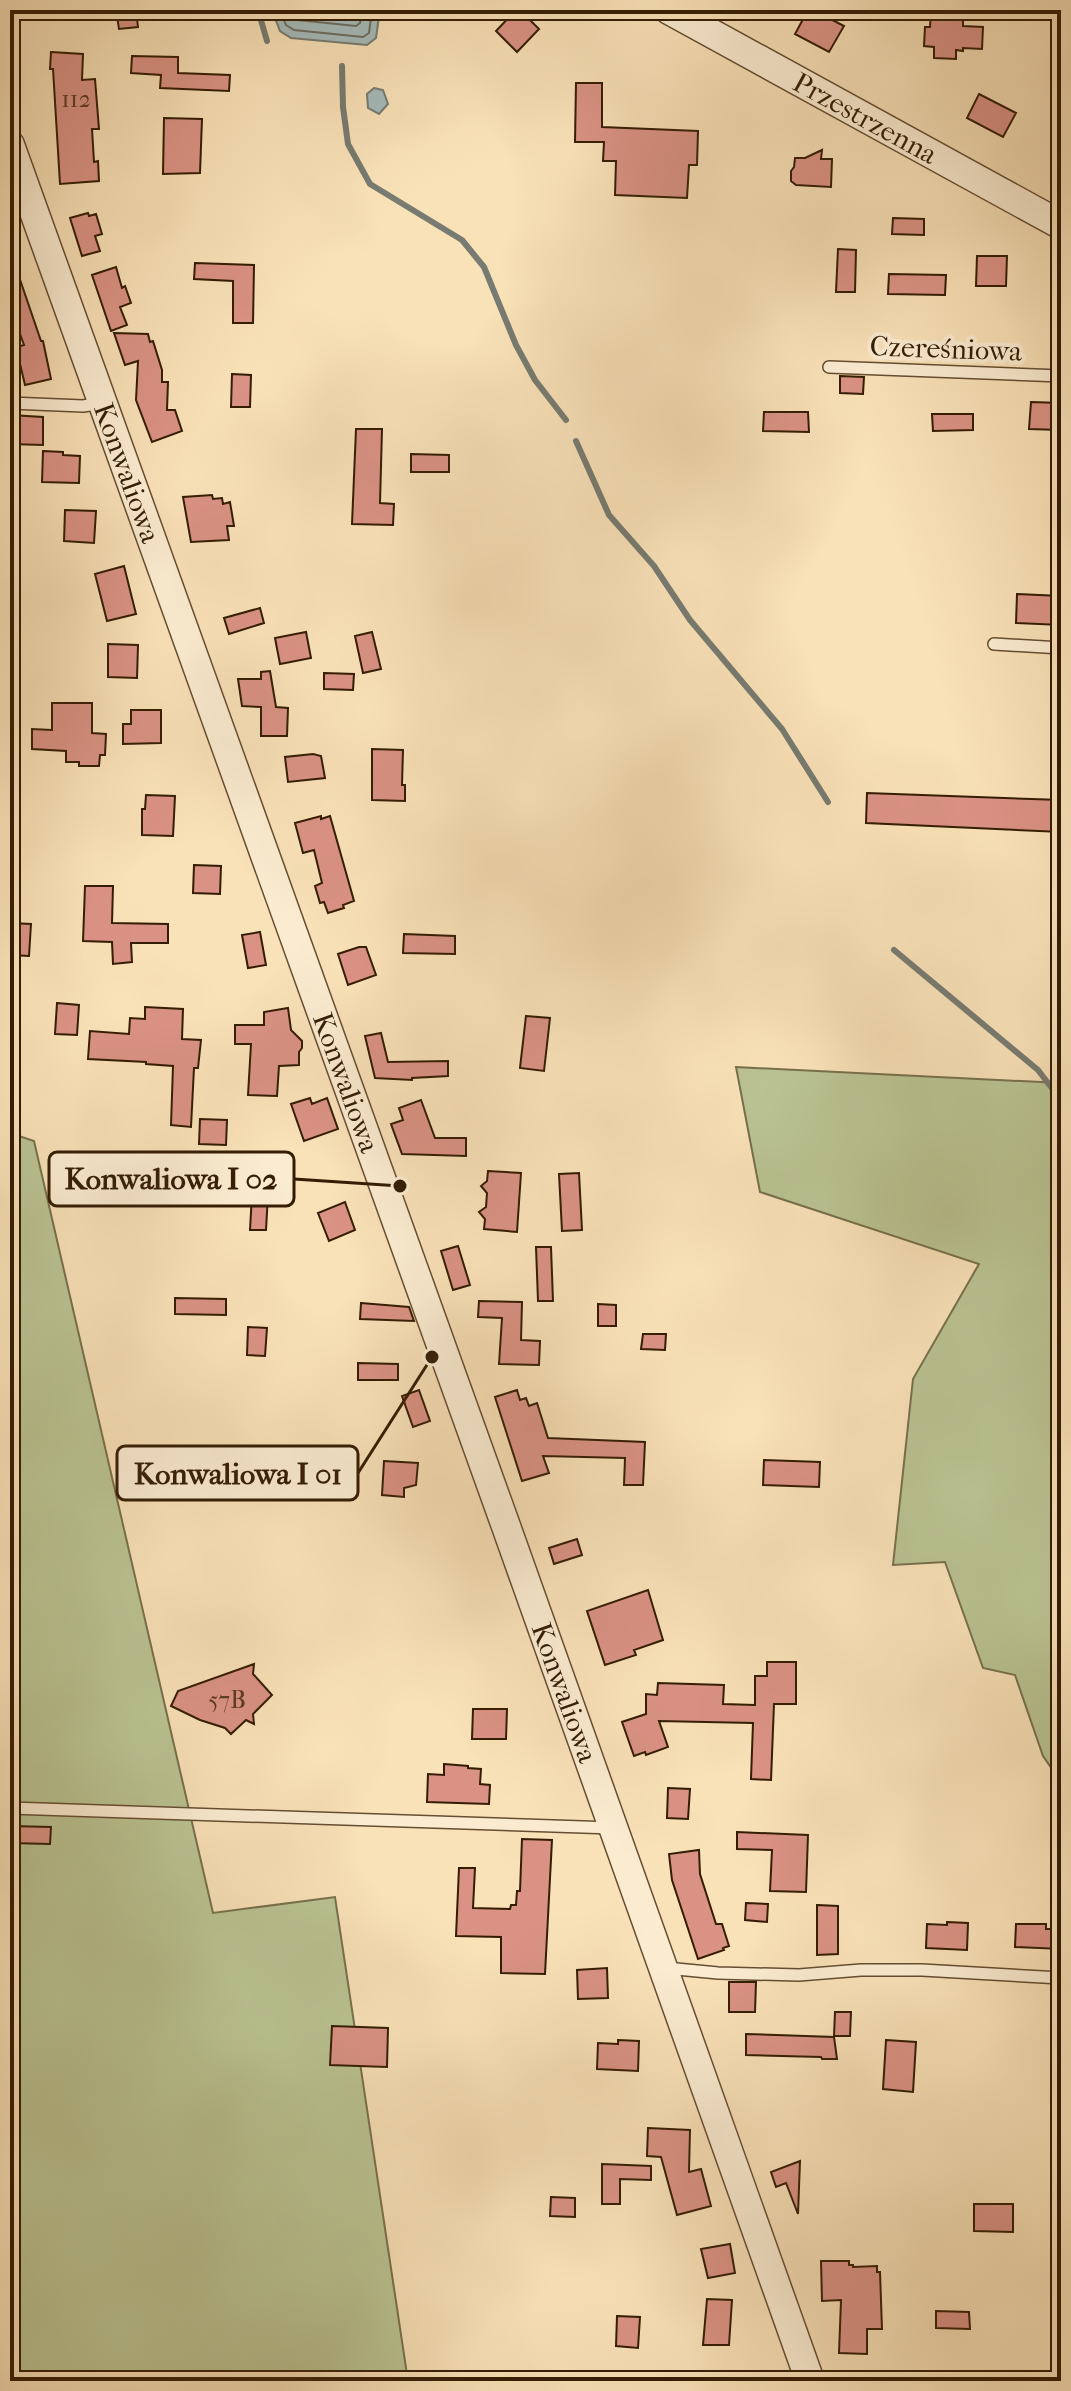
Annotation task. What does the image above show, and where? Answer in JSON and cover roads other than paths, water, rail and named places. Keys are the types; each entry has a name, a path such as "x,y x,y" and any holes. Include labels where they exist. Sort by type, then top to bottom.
{"street":[{"name":"Przestrzenna","path":"669,10 1061,225"},
{"name":"Konwaliowa","path":"10,145 810,2381"}],"lane":[{"name":"Czereśniowa","path":"829,367 1061,376"},
{"path":"10,403 83,406 102,403"},
{"path":"994,644 1061,648"},
{"path":"10,1808 614,1828"},
{"path":"663,1967 718,1973 799,1975 861,1970 922,1970 1061,1978"}],"water":[{"path":"272,10 380,10 376,38 367,45 291,38 280,31"},
{"path":"374,88 383,90 388,104 379,114 368,108 367,94"}],"waterway":[{"path":"258,10 267,41"},
{"path":"342,66 348,144 370,184 462,240 484,267 516,345 535,380 566,420"},
{"path":"576,441 609,515 654,566 690,620 782,729 828,802"},
{"path":"894,950 1038,1070 1061,1100"}],"place":[{"name":"Konwaliowa I 02","path":"400,1186"},
{"name":"Konwaliowa I 01","path":"432,1357"}]}
